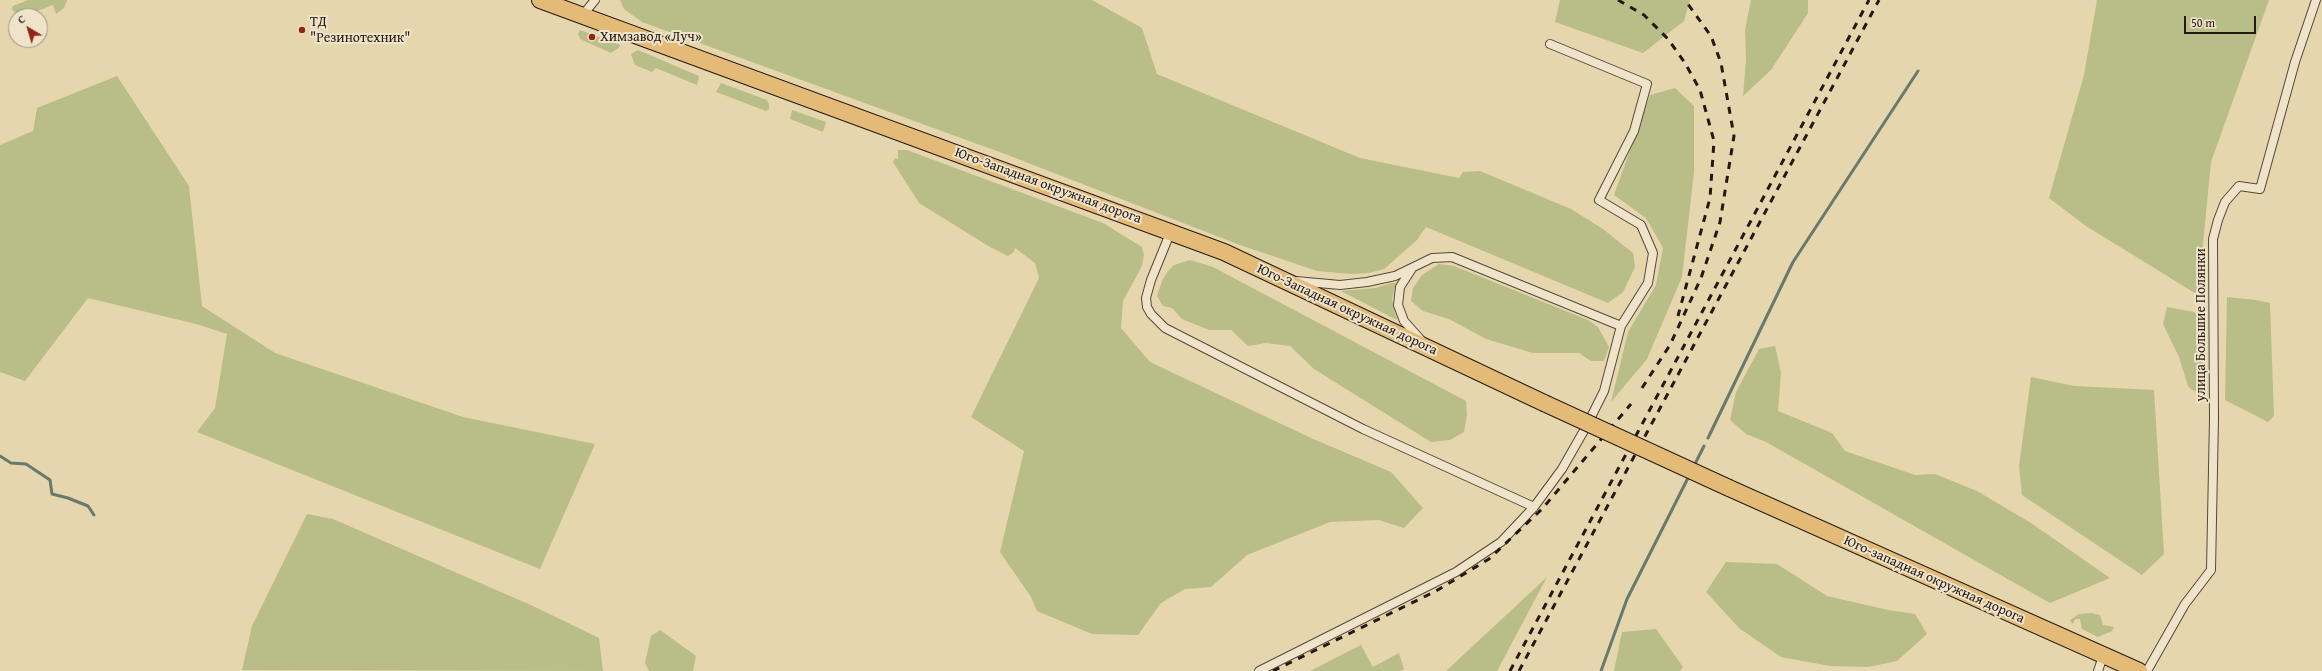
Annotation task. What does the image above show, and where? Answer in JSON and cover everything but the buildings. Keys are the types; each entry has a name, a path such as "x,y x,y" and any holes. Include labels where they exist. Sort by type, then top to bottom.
{"highway":[{"name":"Юго-Западная окружная дорога","path":"540,0 1224,252 1430,350 1729,488"},
{"name":"Юго-западная окружная дорога","path":"1729,488 2139,671"}],"street":[{"path":"582,16 595,0"},
{"name":"улица Большие Полянки","path":"2147,671 2185,604 2211,570 2214,418 2213,238 2218,220 2226,202 2239,186 2260,189 2295,62 2316,0"},
{"path":"1259,671 1479,558 1501,542 1534,507 1562,468 1586,427 1604,391 1621,326 1648,283 1653,253 1641,225 1599,200 1634,131 1647,84 1550,44"},
{"path":"1170,231 1151,280 1146,298 1147,307 1151,314 1165,328 1363,429 1534,507"},
{"path":"1285,280 1352,284 1381,280 1412,269 1437,256 1457,258 1621,326"},
{"path":"1412,269 1400,287 1398,305 1404,321 1430,350"},
{"path":"2098,671 2103,656"}],"green space":[{"path":"28,0 67,0 64,8 56,14 53,5 45,8 12,8 13,6"},
{"path":"620,0 1092,0 1142,28 1157,74 1360,158 1459,178 1463,172 1480,171 1571,209 1603,229 1633,253 1635,267 1623,292 1608,303 1426,227 1417,240 1384,269 1369,273 1350,274 1317,271 1240,245 1005,154 642,22 624,9"},
{"path":"1560,0 1690,0 1684,21 1643,53 1555,22"},
{"path":"1751,0 1808,0 1808,13 1771,70 1743,96 1746,60 1745,30"},
{"path":"2097,0 2269,0 2211,162 2198,295 2086,226 2049,198 2084,75"},
{"path":"580,30 620,45 619,48 611,53 580,39 578,34"},
{"path":"638,50 699,76 697,85 656,68 652,72 635,65 631,54"},
{"path":"117,76 189,186 202,306 275,353 463,417 595,444 540,569 197,432 215,408 227,334 196,324 88,298 25,381 0,372 0,145 33,131 37,108"},
{"path":"721,83 767,100 769,109 766,111 716,92"},
{"path":"1675,88 1694,106 1694,172 1682,277 1647,359 1611,402 1628,332 1656,285 1663,248 1646,218 1614,195 1650,95"},
{"path":"792,110 826,122 823,132 790,119"},
{"path":"898,150 907,150 1103,223 1142,247 1144,255 1142,266 1123,301 1121,328 1150,362 1311,438 1391,472 1423,508 1404,528 1379,520 1330,522 1247,555 1211,587 1185,589 1161,603 1138,635 1092,634 1037,611 1031,597 1000,552 1024,451 971,417 1039,278 1035,263 1015,248 1014,252 1008,256 990,247 919,203 893,162 895,158 898,159"},
{"path":"1190,260 1213,267 1466,401 1467,415 1464,432 1450,440 1431,442 1314,369 1290,346 1266,343 1248,346 1231,330 1209,330 1182,319 1172,308 1163,306 1157,296 1162,281 1168,271 1174,265"},
{"path":"1439,264 1454,266 1588,320 1598,327 1609,347 1604,361 1591,361 1579,353 1533,353 1486,339 1449,319 1423,311 1411,301 1413,288 1422,275"},
{"path":"1391,283 1396,283 1392,299 1397,320 1341,291 1376,288"},
{"path":"2227,297 2270,303 2274,416 2268,422 2225,400"},
{"path":"2167,307 2194,312 2207,326 2204,393 2192,390 2188,386 2179,357 2163,324"},
{"path":"1775,346 1781,373 1778,411 1832,433 1845,451 1915,475 1935,474 1977,491 2031,523 2110,578 2050,603 1766,442 1746,434 1730,420 1736,392 1759,349"},
{"path":"2031,377 2074,386 2154,390 2164,554 2142,575 2022,495 2019,466"},
{"path":"307,514 333,519 533,606 599,638 603,671 242,670 252,626"},
{"path":"1726,562 1777,564 1827,596 1888,610 1915,614 1927,634 1897,661 1868,667 1830,666 1781,657 1739,628 1706,592"},
{"path":"1547,577 1497,671 1446,671"},
{"path":"2091,613 2100,615 2103,625 2114,627 2112,631 2098,637 2082,629 2080,619 2075,619 2073,624 2070,620 2079,614"},
{"path":"1656,629 1683,667 1680,671 1614,671 1622,632"},
{"path":"660,630 696,656 693,671 649,671 645,663 651,636"},
{"path":"1361,645 1373,667 1399,653 1404,669 1400,671 1310,671"}],"waterway":[{"path":"1708,438 1793,262 1918,71"},
{"path":"1694,466 1704,446"},
{"path":"0,456 11,463 26,464 50,480 52,494 68,498 88,506 94,515"},
{"path":"1601,671 1627,599 1690,474"}],"railway":[{"path":"1618,0 1644,15 1668,39 1685,63 1700,90 1714,141 1710,198 1678,316"},
{"path":"1642,388 1670,345 1701,278 1720,222 1734,136 1721,63 1711,36 1685,0"},
{"path":"1510,671 1869,0"},
{"path":"1519,671 1879,0"},
{"path":"1273,671 1436,591 1489,559 1542,509 1631,404"}],"place":[{"name":"ТД \"Резинотехник\"","path":"302,30"},
{"name":"Химзавод «Луч»","path":"592,37"}]}
